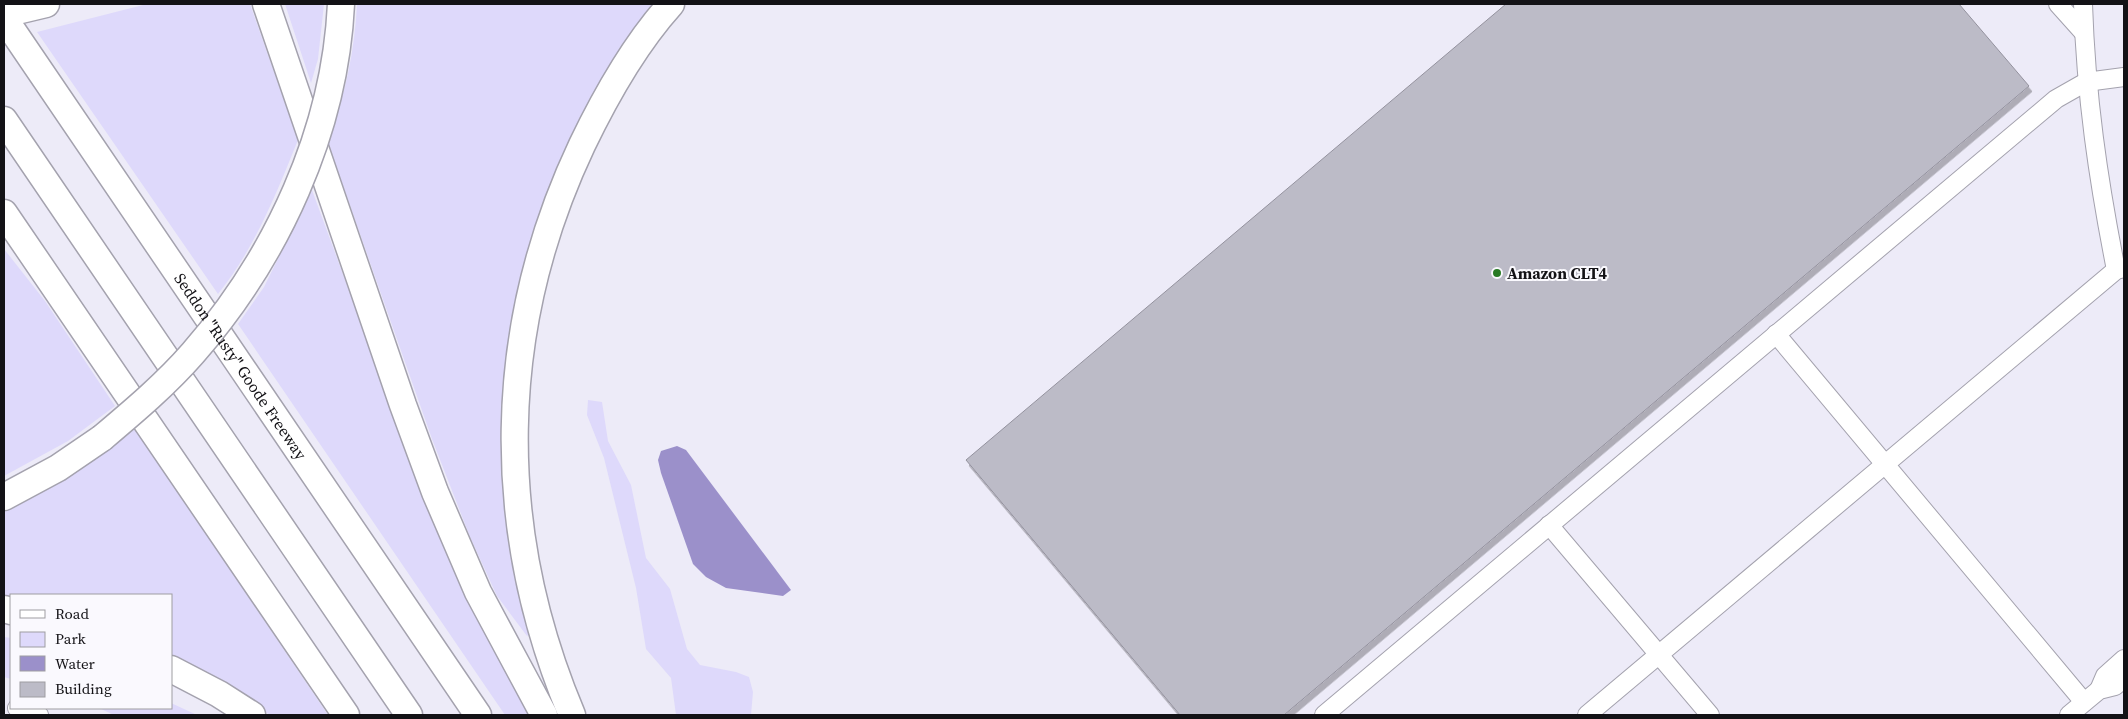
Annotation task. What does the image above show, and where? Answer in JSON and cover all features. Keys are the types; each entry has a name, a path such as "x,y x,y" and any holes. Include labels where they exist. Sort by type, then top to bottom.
{"highway":[{"path":"4,14 46,4"},
{"path":"266,4 403,405 435,492 478,592 544,715"},
{"path":"4,497 58,468 102,438 161,387 194,352 246,282 275,233 298,186 328,94 339,41 341,4"},
{"path":"572,715 541,629 530,590 521,537 513,441 519,346 540,253 552,214 568,175 611,88 638,47 671,4"},
{"name":"Seddon \"Rusty\" Goode Freeway","path":"4,18 478,715"},
{"path":"4,120 409,715"},
{"path":"4,213 346,715"},
{"path":"172,670 219,694 252,715"}],"street":[{"path":"2058,4 2084,33"},
{"path":"1587,715 2120,269 2099,183 2086,82 2082,4"},
{"path":"1324,715 2056,99 2086,82 2124,77"},
{"path":"1776,334 2084,702"},
{"path":"1549,525 1710,715"},
{"path":"2100,690 2105,676 2124,659"},
{"path":"2069,715 2100,690 2115,686 2124,678"},
{"path":"20,709 39,715"}],"green space":[{"path":"147,4 250,4 298,140 264,220 243,258 218,294 37,32"},
{"path":"285,4 324,4 318,59 311,83"},
{"path":"357,4 657,4 519,298 534,629 527,636 497,596 470,537 432,439 327,140 339,107 348,73"},
{"path":"312,190 422,489 532,715 505,715 238,324 264,287"},
{"path":"4,249 45,301 115,406 68,441 4,476"},
{"path":"588,400 602,402 608,441 631,485 646,558 670,589 687,649 700,665 736,672 749,677 753,692 751,715 676,715 671,678 646,649 636,588 604,458 587,415"},
{"path":"135,429 328,715 270,715 237,693 172,660 172,594 10,594 10,597 4,597 4,512 73,474"},
{"path":"4,637 10,638 10,679 4,677"},
{"path":"172,703 197,715 114,715 101,709 172,709"}],"water":[{"path":"677,446 686,450 791,590 783,596 726,588 706,577 693,564 658,460 661,451"}],"building":[{"name":"Amazon CLT4","path":"1506,4 1959,4 2029,86 1284,715 1180,715 966,460"}],"place":[{"name":"Amazon CLT4","path":"1497,273"}]}
